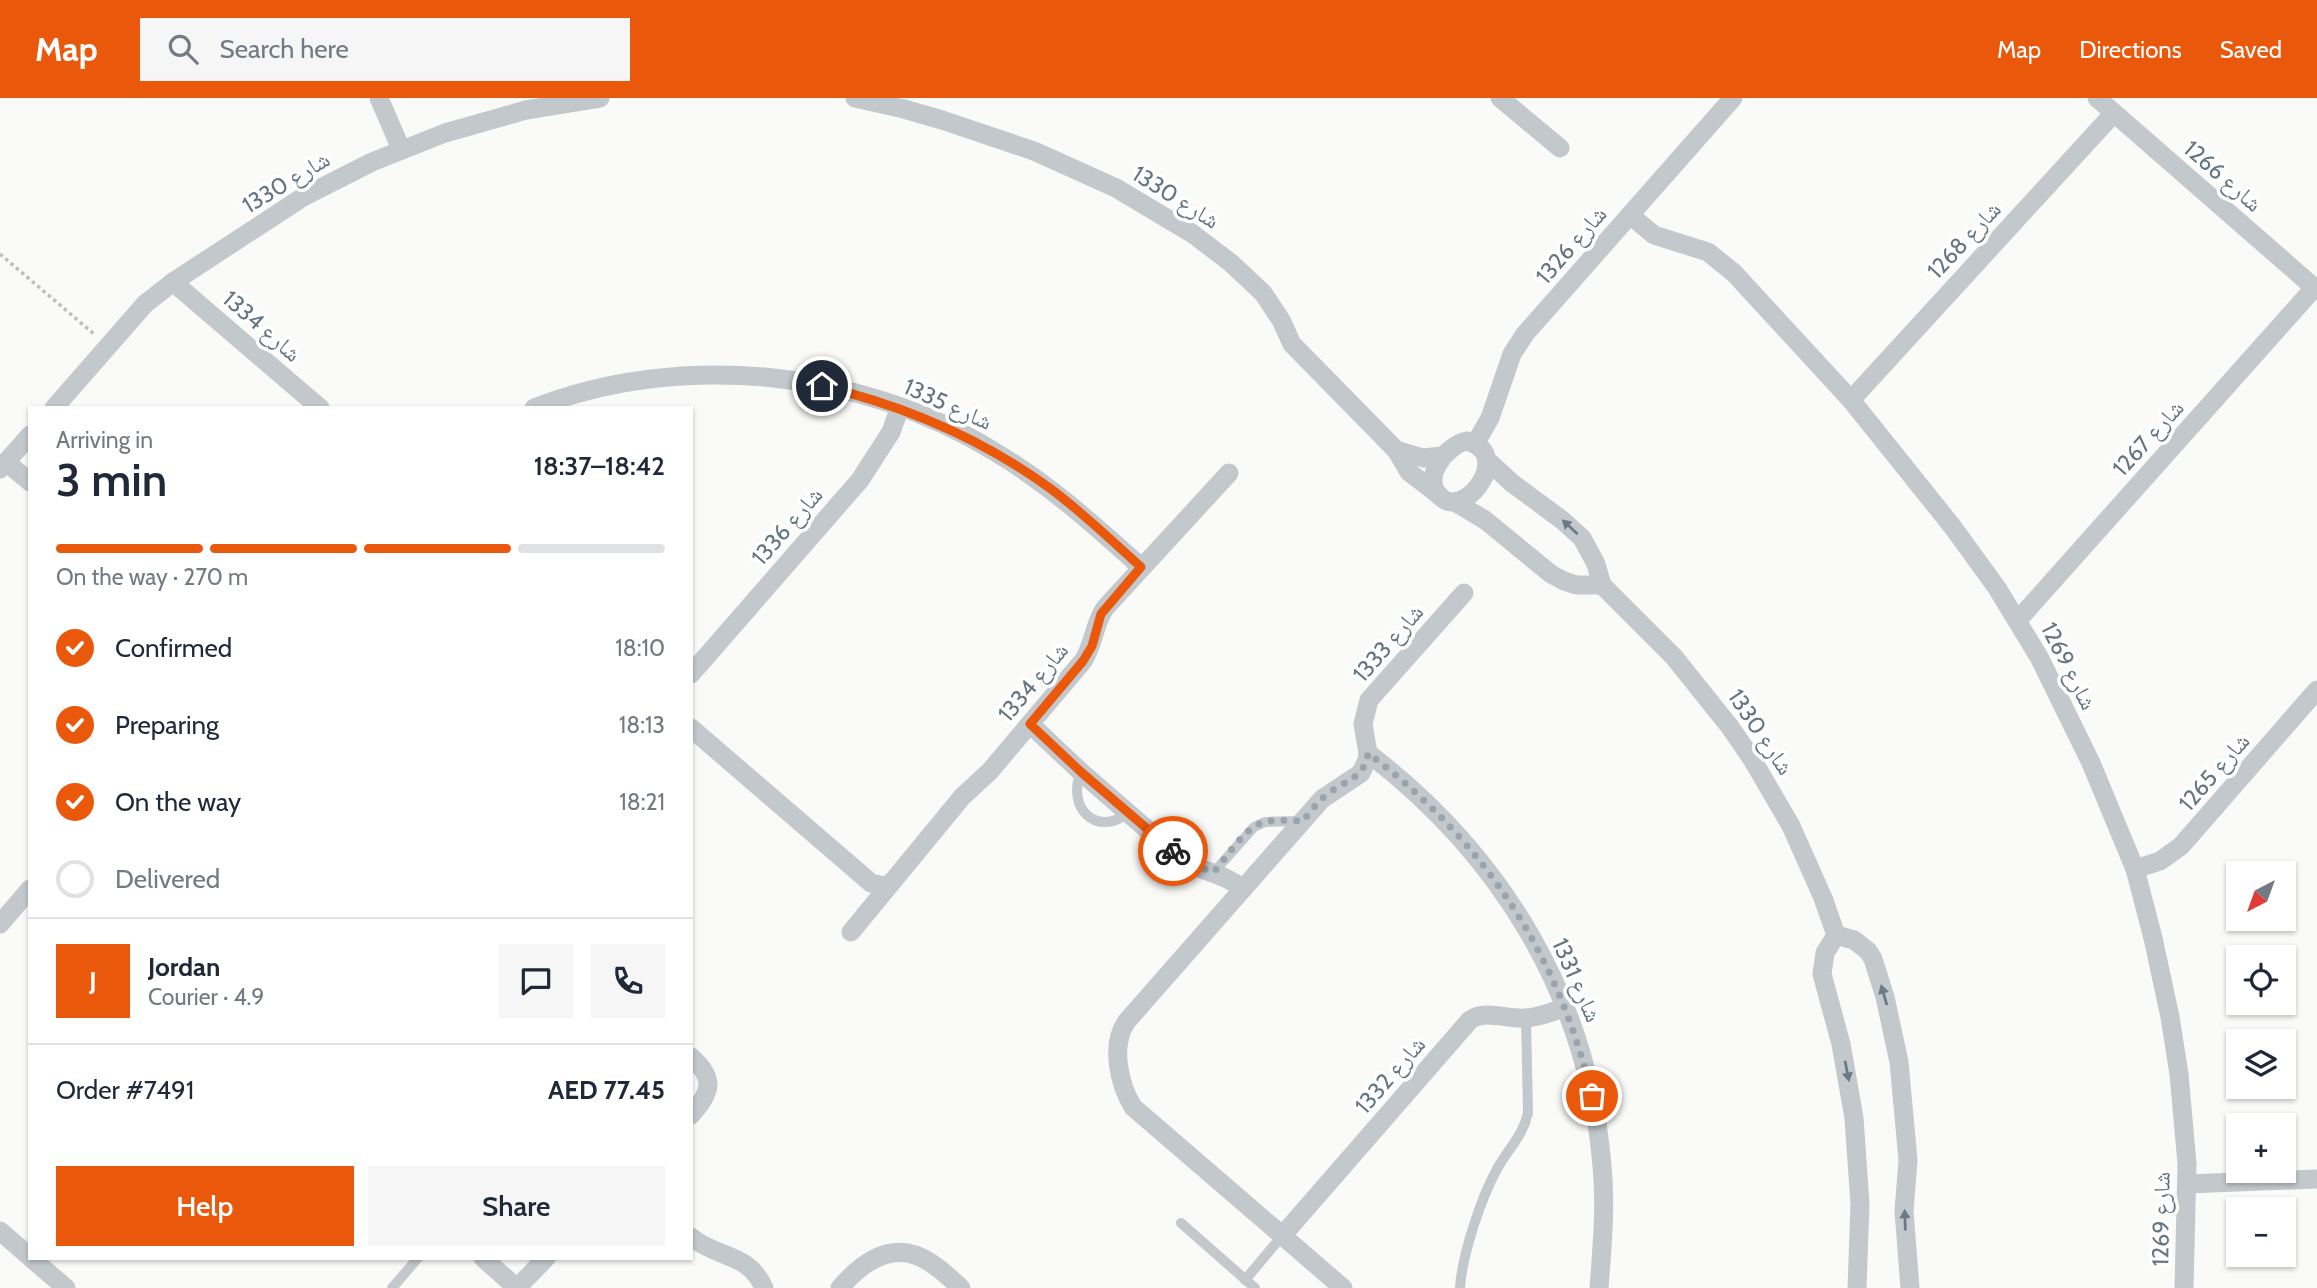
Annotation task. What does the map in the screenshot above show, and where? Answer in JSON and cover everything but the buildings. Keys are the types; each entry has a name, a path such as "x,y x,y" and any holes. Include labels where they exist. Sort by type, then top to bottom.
{"street":[{"path":"379,98 401,149"},
{"name":"شارع 1330","path":"56,406 145,304 173,282 303,197 339,177 401,149 485,121 537,108 600,98"},
{"name":"شارع 1330","path":"855,98 929,116 1034,151 1116,188 1193,234 1264,293 1292,344 1396,450 1409,472 1418,481 1485,520 1558,577 1576,585 1602,585"},
{"path":"1500,98 1560,148"},
{"name":"شارع 1326","path":"1475,444 1490,418 1518,343 1733,98"},
{"name":"شارع 1266","path":"2097,98 2316,289"},
{"name":"شارع 1268","path":"1851,400 2114,113"},
{"name":"شارع 1269","path":"1630,215 1654,235 1698,247 1726,265 1851,400 1975,556 2039,657 2091,763 2135,869 2153,938 2179,1074 2187,1184 2183,1288"},
{"name":"شارع 1334","path":"173,282 318,406"},
{"name":"شارع 1267","path":"2018,620 2316,289"},
{"name":"شارع 1335","path":"540,406 583,391 649,378 716,375 785,380 822,386 900,407 960,433 1023,469 1082,514 1141,567"},
{"name":"شارع 1336","path":"694,670 860,480 891,432 900,407"},
{"path":"28,437 3,465 28,481"},
{"path":"1459,442 1475,444 1481,447 1487,460 1485,472 1476,489 1461,500 1447,498 1435,490 1434,477 1442,456 1459,442"},
{"path":"1396,450 1423,458 1442,456"},
{"name":"شارع 1330","path":"1487,460 1581,538 1596,564 1602,585 1674,657 1714,706 1752,759 1785,815 1808,861 1836,935"},
{"name":"شارع 1334","path":"850,932 962,796 990,771 1083,661 1092,646 1101,614 1229,472"},
{"name":"شارع 1333","path":"1368,753 1363,724 1369,700 1464,593"},
{"name":"شارع 1265","path":"2135,869 2160,861 2181,846 2317,691"},
{"path":"1030,724 1081,772 1188,864 1230,878 1244,889"},
{"path":"693,730 871,883 883,886 890,884"},
{"path":"1342,1288 1133,1107 1124,1089 1118,1049 1122,1027 1327,794 1356,778 1364,767 1368,753"},
{"name":"شارع 1331","path":"1368,753 1425,800 1472,849 1512,905 1548,966 1584,1062 1599,1131 1604,1203 1599,1288"},
{"path":"0,924 28,891"},
{"path":"1857,1288 1860,1204 1854,1118 1841,1044 1822,974 1825,953 1836,935 1845,936 1861,945 1873,959 1885,997 1899,1062 1909,1160 1904,1211 1910,1288"},
{"name":"شارع 1332","path":"1282,1236 1470,1020 1485,1014 1526,1018 1549,1014 1565,1007"},
{"path":"693,1059 703,1068 709,1087 704,1100 693,1113"},
{"path":"2187,1184 2317,1179"},
{"path":"0,1231 28,1256"},
{"path":"693,1238 709,1249 746,1263 764,1288"},
{"path":"840,1288 871,1259 902,1253 923,1258 961,1288"},
{"path":"32,1260 66,1288"},
{"path":"485,1260 517,1288 544,1260"}],"lane":[{"path":"1081,772 1077,794 1078,802 1086,815 1106,823 1128,813"},
{"path":"1214,872 1249,831 1259,824 1272,821 1303,821"},
{"path":"1460,1288 1467,1248 1491,1183 1525,1126 1528,1113 1526,1018"},
{"path":"1181,1223 1255,1288"},
{"path":"1245,1280 1282,1236"},
{"path":"392,1288 416,1260"}],"path":[{"path":"0,254 108,346"}],"way so far":[{"path":"1173,851 1188,864 1214,872 1249,831 1259,824 1272,821 1303,821 1327,794 1356,778 1364,767 1368,753 1425,800 1449,824 1472,849 1512,905 1548,966 1574,1029 1592,1096"}],"route":[{"path":"822,386 900,407 992,450 1053,491 1141,567 1101,614 1088,654 1030,724 1173,851"}]}
